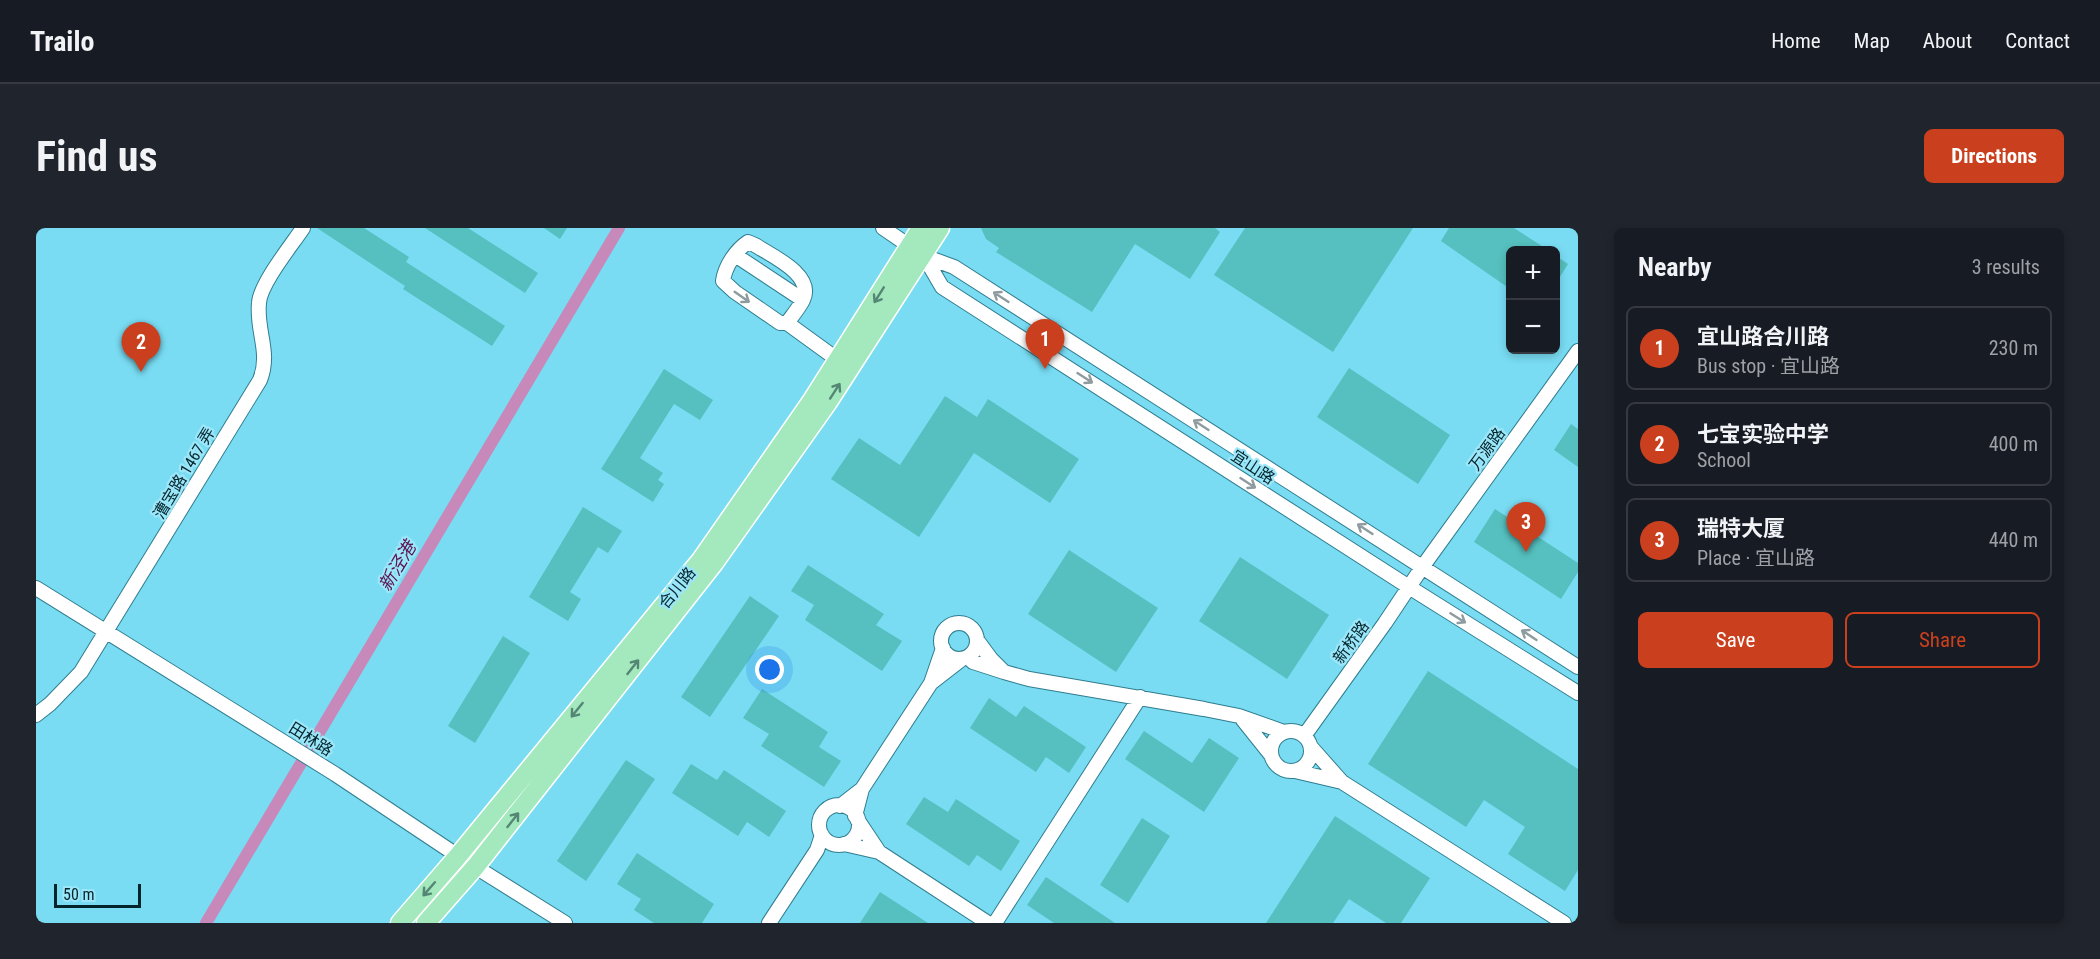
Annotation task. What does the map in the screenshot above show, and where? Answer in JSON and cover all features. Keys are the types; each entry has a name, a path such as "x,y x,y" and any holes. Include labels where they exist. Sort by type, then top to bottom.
{"main road":[{"name":"合川路","path":"426,923 476,866 714,563 828,402 917,250 921,228"},
{"name":"合川路","path":"400,923 458,856 700,560 917,250 940,228"}],"street":[{"name":"漕宝路 1467 弄","path":"36,715 51,704 81,672 260,380 265,356 258,302 263,289 303,228"},
{"name":"宜山路","path":"883,228 917,250 954,267 1578,667"},
{"path":"787,323 803,300 804,282 799,274 748,242 739,248 724,272 723,281 780,323 787,323 838,360"},
{"name":"宜山路","path":"917,250 942,287 1578,693"},
{"path":"735,255 803,300"},
{"name":"万源路","path":"1423,566 1578,351"},
{"name":"新桥路","path":"1307,741 1423,566"},
{"name":"田林路","path":"36,588 275,736 565,923"},
{"path":"840,806 862,789 931,683 943,648 944,631 953,624 970,626 991,659 1004,672"},
{"path":"931,683 976,648 977,640"},
{"path":"943,648 951,656 965,658 1029,679 1239,716 1284,732 1291,731 1307,741 1342,782 1564,923"},
{"path":"995,923 1140,698"},
{"path":"1239,716 1271,754 1277,766 1289,772 1306,765 1311,753 1307,741"},
{"path":"1271,754 1274,741 1284,732"},
{"path":"1295,771 1342,782"},
{"path":"780,923 821,859 854,837 858,825 856,817 862,789"},
{"path":"879,852 849,809 840,806 830,807 821,816 819,829 826,840 879,852 988,923"},
{"path":"769,923 817,850 822,835"}],"building":[{"path":"317,228 364,228 409,257 406,262 505,326 492,346 403,289 405,286"},
{"path":"425,228 468,228 538,273 525,293"},
{"path":"544,228 567,228 560,239"},
{"path":"981,228 1215,228 1220,232 1190,279 1135,244 1092,312 996,252 999,248 986,239"},
{"path":"1245,228 1413,228 1333,352 1214,275"},
{"path":"1449,228 1514,228 1542,246 1506,246 1506,286 1441,241"},
{"path":"1560,259 1568,264 1560,277"},
{"path":"1349,368 1450,435 1418,484 1317,417"},
{"path":"664,369 713,400 700,420 674,404 640,458 663,473 658,480 664,484 653,502 601,469"},
{"path":"945,396 977,417 988,399 1079,459 1050,503 974,453 919,537 831,479 859,438 900,465"},
{"path":"1571,424 1578,429 1578,467 1554,450"},
{"path":"583,507 622,531 608,553 598,547 570,592 581,599 568,621 529,597"},
{"path":"1495,509 1578,563 1578,572 1561,599 1474,542"},
{"path":"1069,550 1158,608 1116,672 1028,614"},
{"path":"1240,557 1329,615 1287,679 1199,621"},
{"path":"808,565 884,614 876,625 902,641 882,671 805,620 814,605 791,591"},
{"path":"750,596 779,616 710,717 681,697"},
{"path":"503,636 530,653 475,743 448,726"},
{"path":"1428,671 1578,769 1578,870 1565,891 1508,854 1525,827 1484,800 1466,827 1368,764"},
{"path":"762,689 828,732 819,747 841,761 824,787 761,746 769,734 743,718"},
{"path":"989,698 1016,717 1024,706 1086,747 1069,773 1046,757 1036,772 970,728"},
{"path":"1144,731 1192,763 1209,738 1239,758 1204,812 1125,759"},
{"path":"626,760 655,779 586,881 557,861"},
{"path":"691,764 717,780 724,770 786,811 769,837 747,822 738,836 672,793"},
{"path":"924,797 948,812 956,799 1020,841 1001,871 977,855 969,866 906,824"},
{"path":"1335,816 1430,878 1401,923 1386,923 1349,899 1333,923 1266,923"},
{"path":"1142,818 1170,836 1128,903 1100,885"},
{"path":"637,853 714,904 702,923 654,923 634,910 641,899 617,884"},
{"path":"1046,877 1115,923 1054,923 1027,905"},
{"path":"880,892 928,923 860,923"}],"waterway":[{"name":"新泾港","path":"206,923 619,228"}],"place":[{"name":"宜山路合川路","path":"1045,369"},
{"name":"七宝实验中学","path":"141,372"},
{"name":"瑞特大厦","path":"1526,552"}]}
